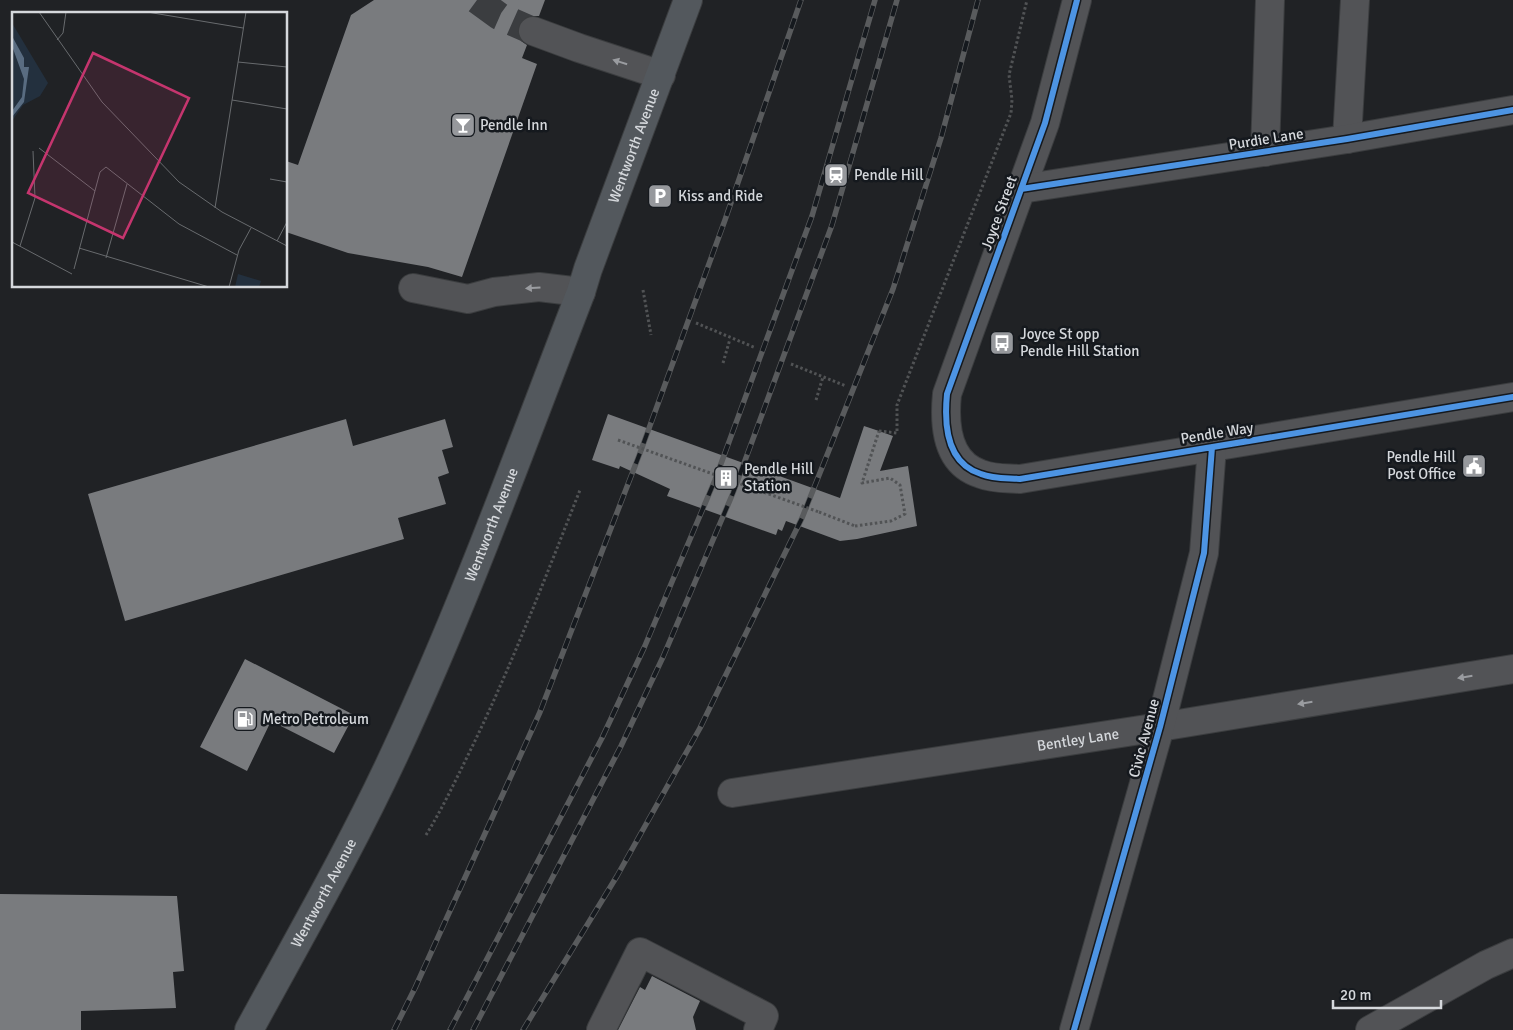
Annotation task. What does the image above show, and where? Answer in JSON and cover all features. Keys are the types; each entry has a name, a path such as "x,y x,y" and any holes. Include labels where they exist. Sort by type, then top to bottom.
{"main road":[{"name":"Wentworth Avenue","path":"248,1030 342,858 398,746 482,552 581,292 688,0"}],"street":[{"name":"Joyce Street","path":"947,433 945,414 947,394 1045,123 1077,0"},
{"path":"1264,152 1270,0"},
{"path":"1347,139 1355,0"},
{"path":"533,31 661,75"},
{"name":"Purdie Lane","path":"1022,189 1347,139 1513,110"},
{"path":"413,288 468,299 494,292 539,287 581,292"},
{"name":"Pendle Way","path":"947,433 953,451 966,466 979,474 996,478 1028,478 1513,397"},
{"name":"Civic Avenue","path":"1074,1030 1160,727 1204,554 1212,447"},
{"name":"Bentley Lane","path":"732,793 1160,727 1513,669"},
{"path":"601,1030 640,952 764,1016 758,1030"},
{"path":"1370,1030 1486,965 1513,952"}],"path":[{"path":"618,440 856,526 891,521 905,514 900,485 890,478 862,484 879,431 897,433 897,405 1010,113 1012,100 1009,75 1027,0"},
{"path":"643,290 651,335"},
{"path":"696,323 730,339 756,348"},
{"path":"723,362 730,339"},
{"path":"791,364 846,386"},
{"path":"816,400 823,376"},
{"path":"426,835 441,811 488,713 530,617 580,490"}],"building":[{"path":"374,0 545,0 539,16 523,19 518,26 518,34 521,41 527,45 522,58 537,64 462,277 428,267 348,253 288,233 288,162 298,165 351,15"},
{"name":"Pendle Hill Station","path":"608,414 840,498 864,426 893,436 880,471 908,466 917,526 840,541 786,521 782,531 778,529 776,535 667,496 670,489 620,466 619,469 592,460"},
{"path":"346,419 353,446 445,419 453,447 442,450 449,473 438,477 446,504 398,518 404,539 125,621 88,494"},
{"path":"245,659 354,715 334,753 271,721 247,771 200,747"},
{"path":"0,894 177,896 184,971 173,972 176,1008 81,1011 81,1030 0,1030"},
{"path":"652,976 700,1001 693,1017 696,1030 618,1030 640,987 645,990"}],"tunnel":[{"path":"477,0 499,16 533,31"}],"railway":[{"path":"394,1030 415,988 540,712 640,453 725,220 801,0"},
{"path":"450,1030 602,738 644,648 715,480 812,216 875,0"},
{"path":"473,1030 621,746 663,657 733,493 832,225 897,0"},
{"path":"523,1030 617,876 700,728 802,518 893,289 941,138 978,0"}],"cycle path":[{"path":"1077,0 1045,123 947,394 947,430 954,452 960,461 969,469 986,476 1020,479 1513,397"},
{"path":"1021,189 1347,139 1513,110"},
{"path":"1074,1030 1160,727 1204,553 1212,447"}],"place":[{"name":"Pendle Inn","path":"463,125"},
{"name":"Pendle Hill","path":"836,175"},
{"name":"Kiss and Ride","path":"660,196"},
{"name":"Joyce St opp Pendle Hill Station","path":"1002,343"},
{"name":"Pendle Hill Post Office","path":"1474,466"},
{"name":"Pendle Hill Station","path":"726,478"},
{"name":"Metro Petroleum","path":"245,719"}]}
